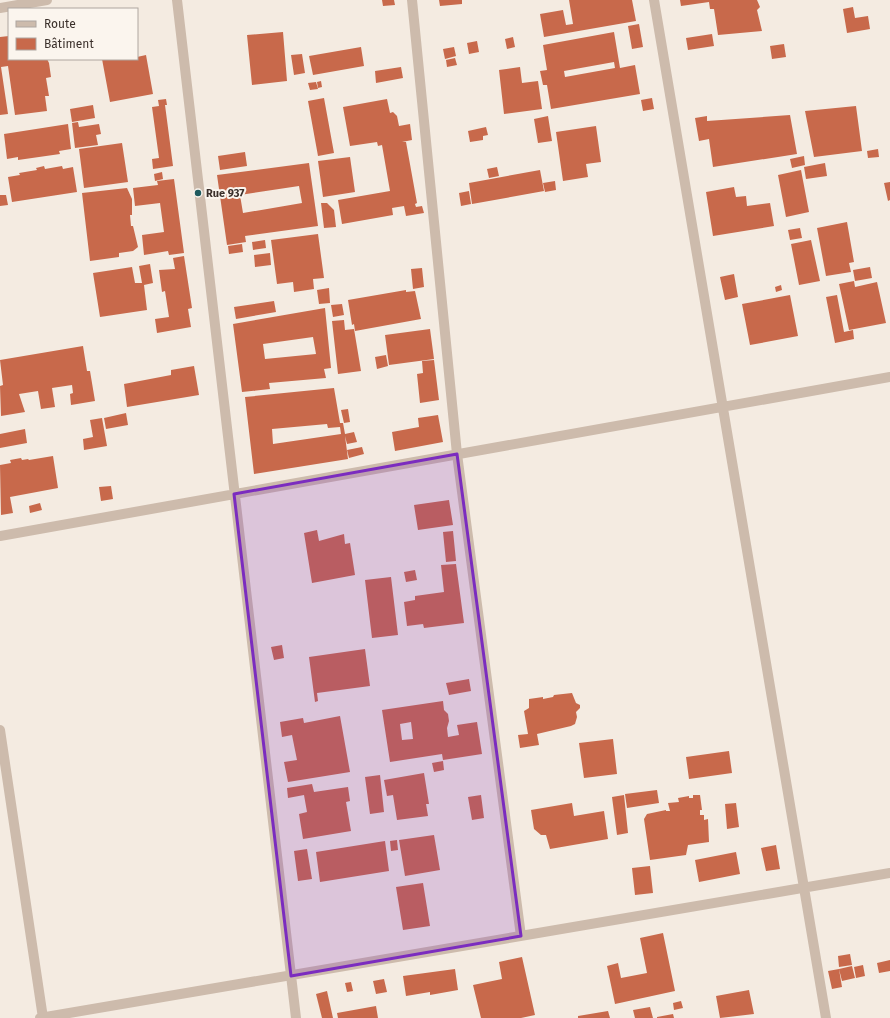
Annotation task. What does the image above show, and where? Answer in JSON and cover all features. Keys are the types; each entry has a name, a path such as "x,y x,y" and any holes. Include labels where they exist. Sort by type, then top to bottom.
{"street":[{"path":"0,8 47,0"},
{"path":"177,0 296,1018"},
{"path":"412,0 457,454 521,936"},
{"path":"654,0 826,1018"},
{"path":"0,536 890,377"},
{"path":"0,730 42,1018 890,873"}],"highlighted area":[{"path":"457,454 521,936 291,976 234,494"}],"building":[{"path":"382,0 394,0 395,5 383,6"},
{"path":"439,0 462,0 462,4 440,6"},
{"path":"569,0 632,0 636,21 544,37 540,14 563,10 566,25 573,24"},
{"path":"680,0 757,0 760,7 757,10 762,31 718,35 714,9 710,9 709,2 681,6"},
{"path":"853,7 855,18 868,16 870,29 847,33 843,9"},
{"path":"639,24 643,47 632,49 628,26"},
{"path":"283,32 287,81 252,85 247,35"},
{"path":"614,32 620,68 635,65 640,94 551,109 547,85 543,85 540,71 547,70 543,45","holes":["614,62 615,68 565,77 564,71"]},
{"path":"712,34 714,46 688,50 686,38"},
{"path":"8,36 8,60 48,60 51,77 46,78 49,96 45,96 47,111 15,115 8,66 1,67 8,114 0,115 0,37"},
{"path":"513,37 515,47 507,49 505,39"},
{"path":"477,41 479,52 469,54 467,43"},
{"path":"784,44 786,57 772,59 770,46"},
{"path":"361,47 364,66 313,75 309,56"},
{"path":"454,47 456,56 445,59 443,49"},
{"path":"302,54 305,73 294,75 291,55"},
{"path":"146,55 153,94 110,102 102,60 138,60 138,57"},
{"path":"455,58 457,65 447,67 446,60"},
{"path":"401,67 403,78 376,83 375,71"},
{"path":"520,67 522,83 538,81 542,109 504,114 499,70"},
{"path":"321,81 322,87 318,88 317,82"},
{"path":"316,82 318,89 310,90 308,83"},
{"path":"324,98 334,153 318,156 308,101"},
{"path":"652,98 654,109 643,111 641,100"},
{"path":"166,99 167,105 165,105 173,166 153,169 152,159 159,158 152,107 159,106 158,100"},
{"path":"387,99 390,113 393,112 397,116 399,126 410,124 412,140 402,142 406,142 417,203 415,204 416,207 422,206 424,213 406,216 404,206 392,208 393,215 342,224 338,200 390,191 382,145 378,146 377,142 350,146 343,107"},
{"path":"93,105 95,118 72,122 70,109"},
{"path":"856,106 862,151 814,157 805,111"},
{"path":"790,115 797,154 713,167 709,139 699,141 695,118 707,116 707,121"},
{"path":"548,116 552,141 538,143 534,119"},
{"path":"78,122 79,127 99,124 101,134 96,135 98,145 75,148 72,123"},
{"path":"68,124 71,149 59,151 60,154 18,160 18,157 7,159 4,134"},
{"path":"596,126 601,162 586,164 588,177 563,181 556,132"},
{"path":"486,127 488,135 483,136 483,140 470,142 468,131"},
{"path":"122,143 128,182 84,188 79,149"},
{"path":"878,149 879,157 868,158 867,151"},
{"path":"245,152 247,166 220,170 218,156"},
{"path":"804,156 805,165 792,168 790,159"},
{"path":"350,157 355,192 323,197 318,161"},
{"path":"309,163 318,226 245,236 246,242 227,245 217,175","holes":["299,186 302,203 243,213 240,195"]},
{"path":"825,163 827,176 806,179 804,167"},
{"path":"44,166 45,169 62,166 63,169 73,167 77,192 12,202 8,177 20,175 19,173 37,170 36,168"},
{"path":"497,167 499,176 489,178 487,169"},
{"path":"540,170 544,191 472,204 469,183"},
{"path":"801,170 809,212 786,217 778,175"},
{"path":"162,172 163,179 155,181 154,174"},
{"path":"174,179 184,253 169,255 168,251 144,255 142,235 164,232 160,203 135,206 133,188 158,185 157,181"},
{"path":"555,181 556,190 545,192 543,183"},
{"path":"890,182 890,200 888,201 884,183"},
{"path":"734,187 736,197 746,196 747,206 770,203 774,226 713,236 706,192"},
{"path":"127,188 132,199 132,215 130,215 131,226 133,226 138,247 133,251 119,253 119,257 90,261 82,193"},
{"path":"469,191 471,204 461,206 459,193"},
{"path":"0,195 6,195 8,205 0,206"},
{"path":"321,203 327,203 334,210 336,227 324,228"},
{"path":"847,222 854,262 849,263 851,272 826,276 817,228"},
{"path":"800,228 802,238 790,240 788,230"},
{"path":"318,234 324,278 313,279 314,289 294,292 293,282 277,284 271,240"},
{"path":"265,240 266,248 253,250 252,242"},
{"path":"811,240 820,281 799,285 791,244"},
{"path":"242,244 243,252 229,254 228,246"},
{"path":"270,253 271,265 255,267 254,255"},
{"path":"184,256 192,308 188,309 191,327 157,333 155,319 169,317 165,291 162,292 159,270 175,269 173,258"},
{"path":"150,264 153,283 144,285 147,310 100,317 93,273 132,267 135,283 142,283 139,266"},
{"path":"870,267 872,278 855,281 853,270"},
{"path":"422,268 424,287 413,289 411,269"},
{"path":"734,274 738,297 725,300 720,277"},
{"path":"854,281 855,287 877,282 886,323 849,330 839,284"},
{"path":"781,285 782,290 776,292 775,287"},
{"path":"329,288 330,303 319,304 317,290"},
{"path":"406,290 406,292 415,291 421,319 355,331 354,324 352,325 348,300"},
{"path":"790,295 798,336 750,345 742,304"},
{"path":"837,295 844,332 853,330 854,339 835,343 826,297"},
{"path":"274,301 276,312 236,319 234,307"},
{"path":"342,304 344,315 333,317 331,305"},
{"path":"325,308 331,368 324,369 326,378 269,383 270,389 242,392 233,324","holes":["313,337 316,354 265,359 263,344"]},
{"path":"344,320 345,330 354,329 361,371 338,374 332,321"},
{"path":"430,329 434,359 389,365 385,335"},
{"path":"83,346 87,371 90,371 95,401 71,405 70,394 73,393 72,385 52,388 55,407 41,409 38,391 19,394 25,412 1,416 0,386 3,385 0,360"},
{"path":"386,355 388,366 377,369 375,357"},
{"path":"434,360 439,400 420,403 417,374 423,373 422,361"},
{"path":"194,366 199,395 127,407 124,384 171,375 171,370"},
{"path":"334,388 340,423 343,423 345,434 354,432 357,442 347,444 345,436 348,459 254,474 245,397","holes":["327,424 328,428 340,427 341,434 273,444 272,429"]},
{"path":"348,409 350,422 344,423 341,410"},
{"path":"126,413 128,425 106,429 104,418"},
{"path":"438,415 443,442 395,451 392,432 419,427 418,418"},
{"path":"102,418 107,446 84,450 83,439 93,437 90,420"},
{"path":"25,429 27,443 0,448 0,434"},
{"path":"362,447 364,454 349,458 347,450"},
{"path":"53,456 58,488 10,497 13,513 1,515 0,465 11,463 10,460 21,458 22,460 29,460"},
{"path":"111,486 113,499 101,501 99,487"},
{"path":"449,500 453,525 418,530 414,505"},
{"path":"40,503 42,510 30,513 29,506"},
{"path":"317,530 319,541 344,534 345,544 350,543 355,575 312,583 304,533"},
{"path":"453,531 456,561 446,562 443,532"},
{"path":"456,564 464,623 424,628 423,624 407,626 404,602 415,600 415,596 444,592 441,565"},
{"path":"415,570 417,580 406,582 404,572"},
{"path":"391,577 398,635 372,638 365,580"},
{"path":"282,645 284,658 274,660 271,647"},
{"path":"365,649 370,686 317,693 318,701 315,702 309,657"},
{"path":"469,679 471,691 449,695 446,683"},
{"path":"572,693 576,703 580,705 580,708 576,712 577,717 575,724 537,734 539,745 520,748 518,735 528,734 524,711 529,708 529,699 543,697 543,699 553,697 554,695"},
{"path":"443,701 444,710 448,714 449,721 447,728 448,737 459,735 457,725 477,722 482,754 443,760 442,754 390,762 382,710","holes":["411,722 413,739 402,740 400,724"]},
{"path":"340,716 350,772 288,782 284,762 297,760 292,735 282,737 280,722 303,718 304,723"},
{"path":"613,739 617,774 584,778 579,743"},
{"path":"729,751 732,773 689,779 686,757"},
{"path":"443,761 444,770 434,772 432,763"},
{"path":"424,773 429,804 426,804 428,816 397,820 393,795 387,796 384,780"},
{"path":"380,775 384,812 370,814 365,777"},
{"path":"312,784 314,792 348,787 350,801 346,802 351,831 303,839 299,814 307,812 304,795 288,798 287,788"},
{"path":"657,790 659,803 627,808 625,794"},
{"path":"481,795 484,818 472,820 468,797"},
{"path":"624,795 628,833 617,835 612,797"},
{"path":"693,795 700,795 702,810 700,810 700,815 704,815 704,820 708,819 709,842 688,845 686,855 650,860 644,819 647,814 666,810 670,811 668,803 679,802 678,798 689,796 689,798 693,798"},
{"path":"572,803 574,816 604,811 608,839 550,849 546,835 541,835 534,829 531,810"},
{"path":"736,803 739,827 727,829 725,804"},
{"path":"434,835 440,870 405,876 399,840"},
{"path":"397,840 398,850 391,851 390,841"},
{"path":"385,841 389,871 320,882 316,852"},
{"path":"776,845 780,869 766,871 761,848"},
{"path":"307,849 312,879 298,881 294,851"},
{"path":"736,852 740,874 699,882 695,860"},
{"path":"650,866 653,893 635,895 632,868"},
{"path":"423,883 430,926 403,930 396,887"},
{"path":"663,933 675,991 615,1004 607,966 618,963 621,978 647,973 640,938"},
{"path":"850,954 852,965 839,967 838,956"},
{"path":"522,957 535,1015 521,1018 481,1018 473,985 502,979 499,962"},
{"path":"890,960 890,971 879,973 877,963"},
{"path":"863,965 865,976 856,978 854,967"},
{"path":"852,966 855,978 842,981 839,969"},
{"path":"455,969 458,990 430,995 430,992 406,996 403,976"},
{"path":"839,969 842,987 832,989 828,971"},
{"path":"384,979 387,992 376,994 373,981"},
{"path":"351,982 353,991 347,992 345,983"},
{"path":"749,990 754,1014 720,1018 716,996"},
{"path":"327,991 333,1018 322,1018 316,994"},
{"path":"681,1001 683,1008 674,1010 673,1003"},
{"path":"376,1006 378,1018 338,1018 337,1013"},
{"path":"650,1007 653,1018 635,1018 633,1010"},
{"path":"608,1011 610,1018 578,1018 578,1016"},
{"path":"673,1014 674,1018 657,1018 657,1017"}],"place":[{"name":"Rue 937","path":"198,193"}]}
